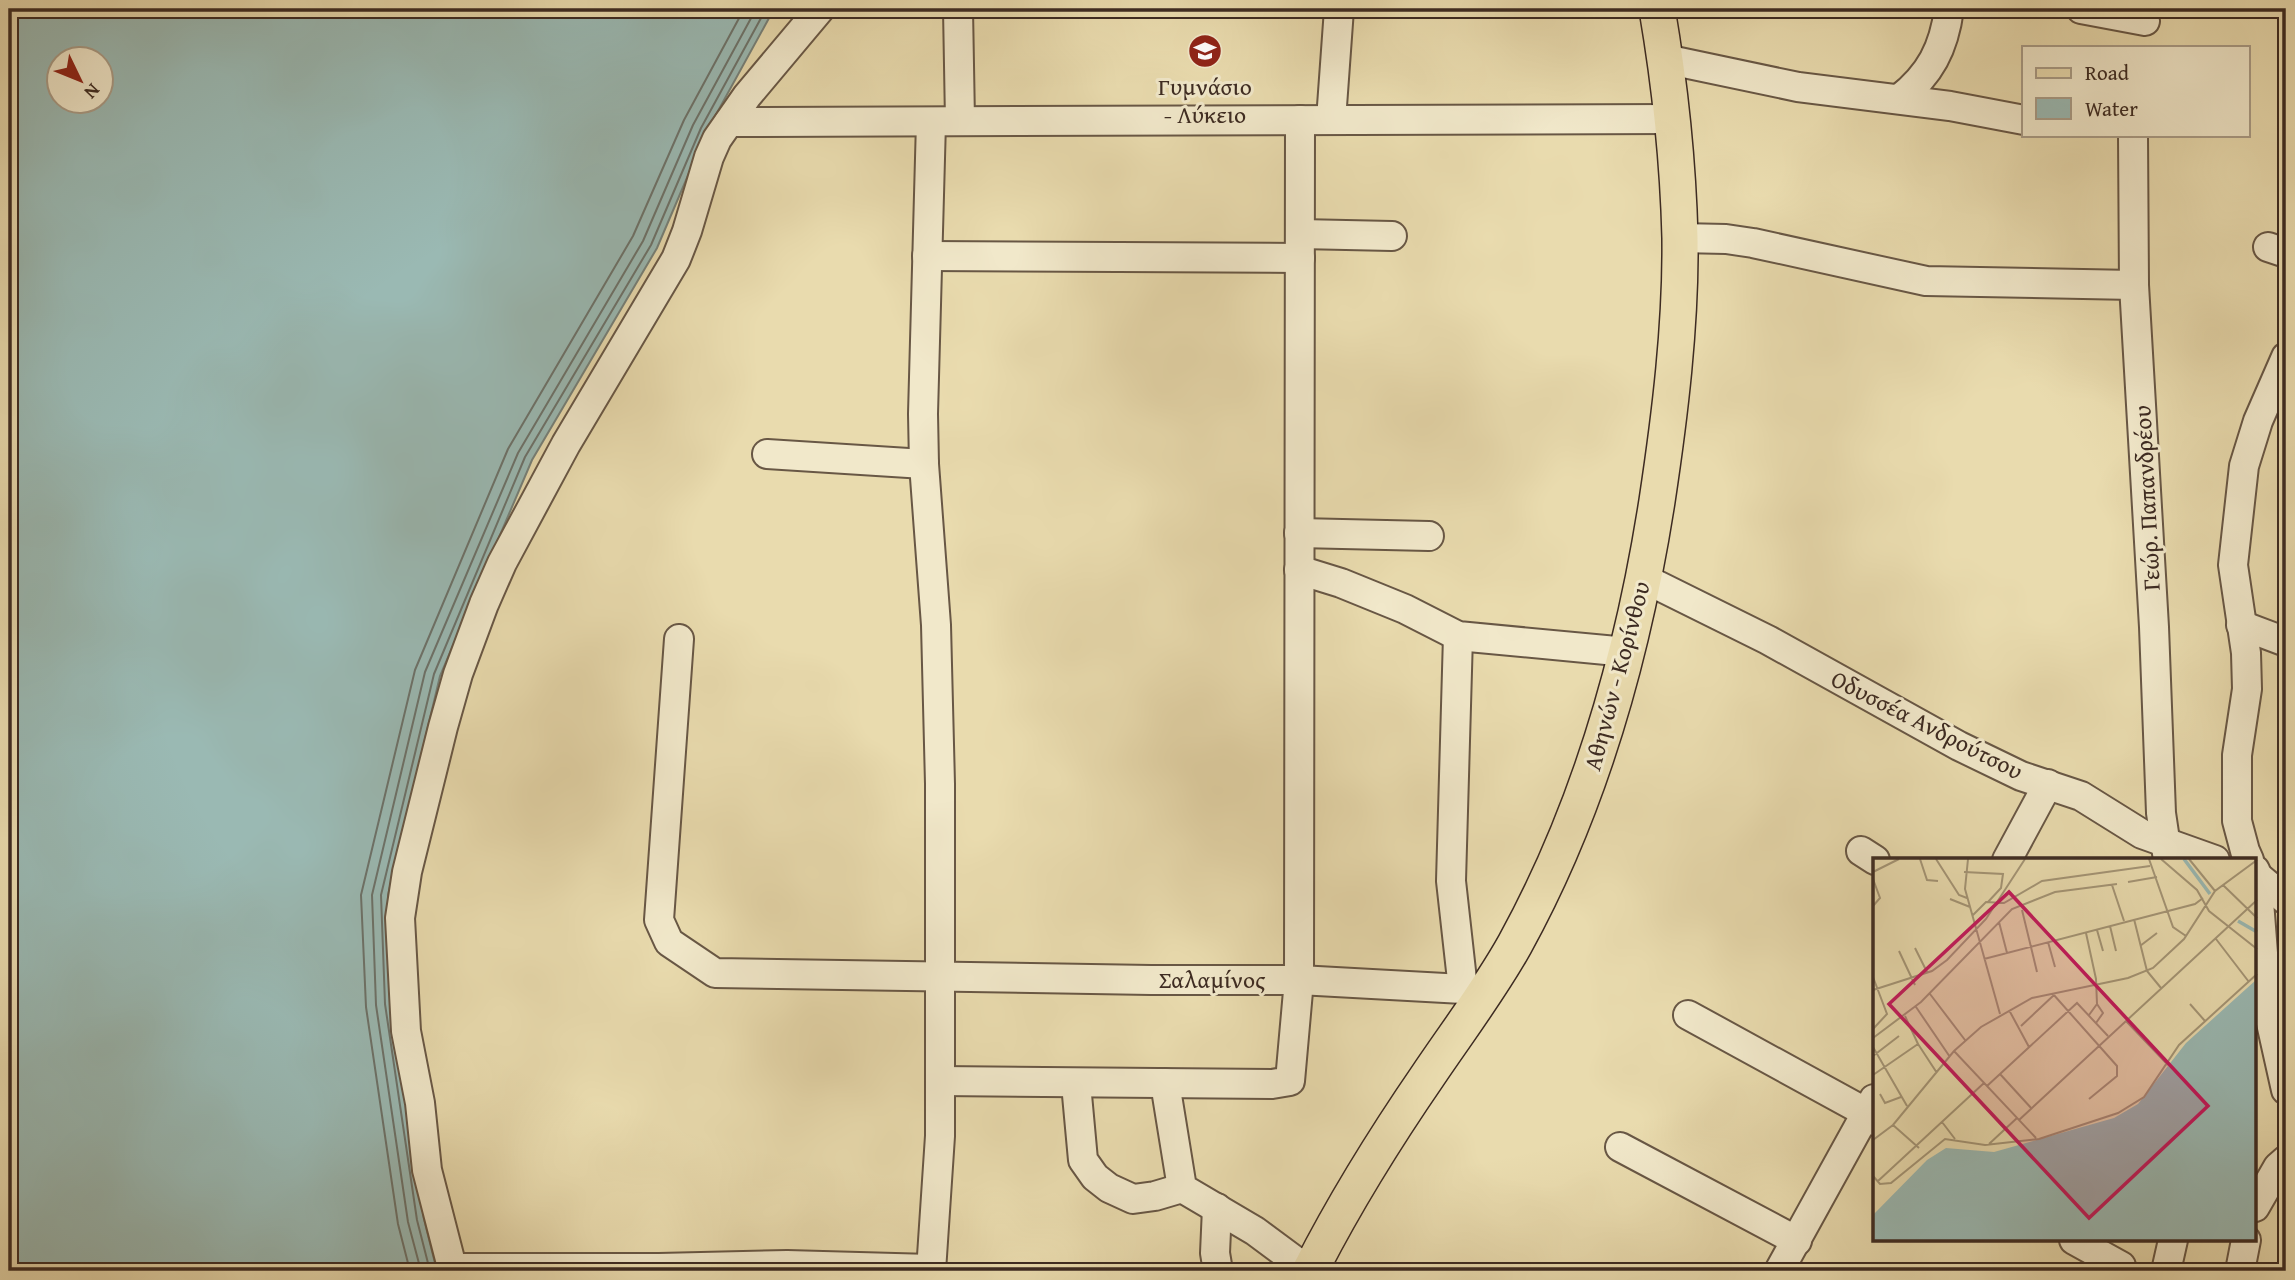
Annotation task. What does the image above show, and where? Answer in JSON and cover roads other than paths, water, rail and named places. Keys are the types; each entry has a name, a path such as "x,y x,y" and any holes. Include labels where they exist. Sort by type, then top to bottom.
{"main road":[{"name":"Αθηνών - Κορίνθου","path":"1309,1271 1473,991 1513,948 1563,846 1608,723 1628,652 1645,579 1671,401 1680,238 1673,119 1657,9"}],"street":[{"path":"820,9 717,139 676,259 566,444 502,563 458,674 409,860 400,918 406,1031 420,1103 427,1170 452,1269 788,1265 931,1270 940,1136 936,625 924,464 931,122"},
{"path":"958,9 960,121"},
{"path":"1331,120 1339,9"},
{"path":"1899,99 1918,85 1933,65 1949,9"},
{"path":"2081,9 2144,26"},
{"path":"1665,59 1798,87 1950,106 2022,120"},
{"path":"729,122 1673,119"},
{"path":"940,1081 1272,1084 1290,1081 1298,980 1300,120"},
{"name":"Γεώρ. Παπανδρέου","path":"2133,136 2134,285 2154,627 2161,813 2167,852"},
{"path":"927,256 1300,246 1392,236"},
{"path":"1680,238 1726,239 1753,243 1926,281 2134,285"},
{"path":"2250,858 2237,821 2237,755 2247,689 2246,653 2233,565 2244,466 2258,421 2283,373"},
{"path":"768,454 924,464"},
{"path":"1299,533 1429,536"},
{"path":"1299,570 1341,583 1405,609 1458,636 1628,652"},
{"name":"Οδυσσέα Ανδρούτσου","path":"1645,579 1768,640 1959,746 2021,776 2081,796 2167,852 2203,858"},
{"path":"2241,625 2286,642"},
{"path":"1458,636 1451,881 1473,991"},
{"name":"Σαλαμίνος","path":"679,639 659,920 669,942 715,973 1298,980 1473,991"},
{"path":"2008,858 2048,784"},
{"path":"2256,872 2286,900"},
{"path":"2256,891 2267,1005 2286,1090"},
{"path":"1688,1015 1872,1110 1779,1271"},
{"path":"1165,1083 1182,1188"},
{"path":"1076,1084 1083,1160 1095,1177 1109,1188 1133,1199 1156,1196 1182,1188 1255,1231 1309,1271"},
{"path":"1620,1147 1797,1241"},
{"path":"2256,1205 2278,1167 2286,1160"},
{"path":"1217,1209 1215,1253 1218,1271"},
{"path":"2078,1242 2121,1266"},
{"path":"2166,1271 2173,1242"},
{"path":"2240,1271 2246,1242"}],"water":[{"path":"9,9 774,9 707,131 657,248 532,460 440,676 388,895 392,1003 424,1219 437,1271 9,1271"}],"place":[{"name":"Γυμνάσιο - Λύκειο","path":"1205,51"}]}
